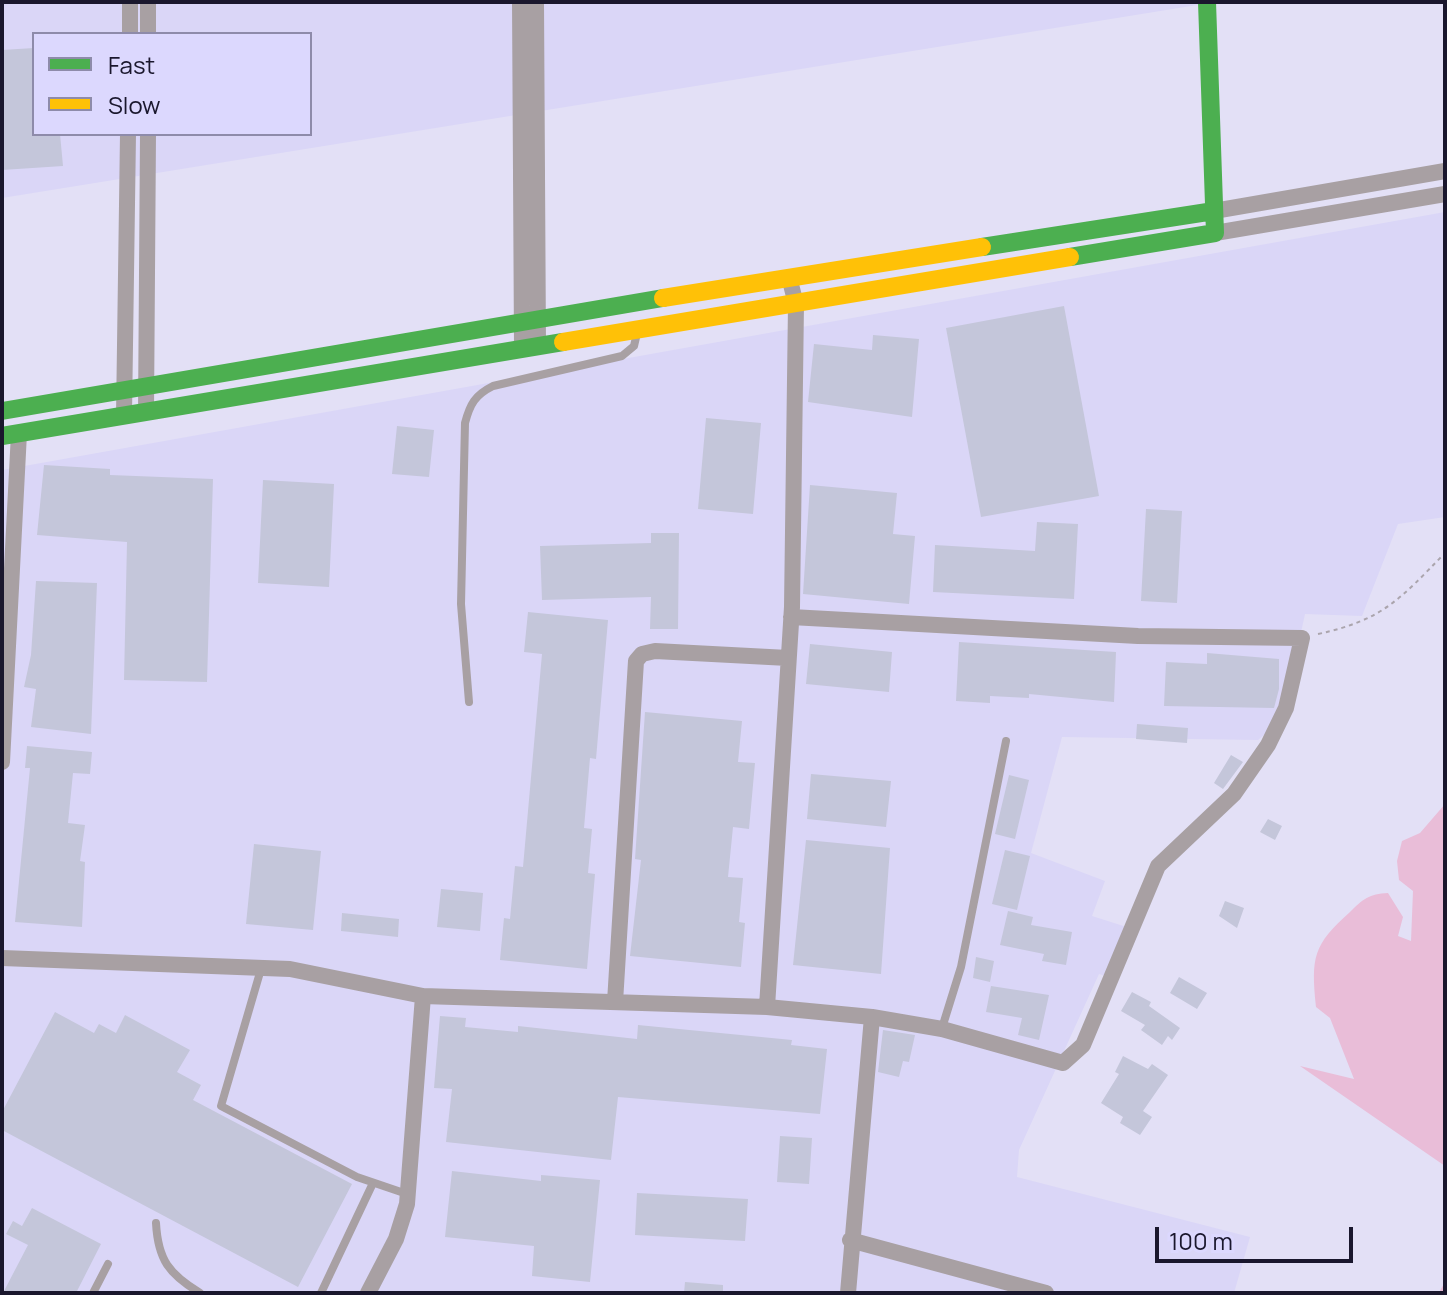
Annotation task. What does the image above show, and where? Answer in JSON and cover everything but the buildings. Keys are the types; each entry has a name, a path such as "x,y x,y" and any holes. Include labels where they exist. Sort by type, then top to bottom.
{"street":[{"path":"130,2 130,32"},
{"path":"148,2 148,32"},
{"path":"520,2 530,346"},
{"path":"529,321 536,2"},
{"path":"1193,2 1208,234"},
{"path":"1207,2 1207,212"},
{"path":"124,415 128,136"},
{"path":"146,412 148,136"},
{"path":"2,411 789,277 1207,212 1445,171"},
{"path":"2,762 10,435 1445,194"},
{"path":"1006,243 1012,267"},
{"path":"767,1007 791,617 796,304 789,277"},
{"path":"2,958 290,969 423,996 767,1007 872,1017 942,1029 1051,1062 1063,1063 1074,1057 1083,1045 1158,866 1234,794 1268,745 1286,708 1302,638 1138,636 791,617"},
{"path":"615,1002 636,661 642,654 655,651 788,658"},
{"path":"368,1293 396,1239 408,1195 423,996"},
{"path":"848,1293 850,1240 872,1017"},
{"path":"850,1240 1046,1293"}],"lane":[{"path":"469,702 461,604 465,423 469,406 477,394 493,386 622,356 634,346 638,329"},
{"path":"942,1029 961,967 1006,741"},
{"path":"261,969 221,1106 373,1183 408,1195"},
{"path":"321,1293 373,1183"},
{"path":"156,1223 162,1261 181,1281 200,1293"},
{"path":"93,1293 108,1264"}],"path":[{"path":"1302,638 1356,626 1377,616 1445,553"}],"shaded area":[{"path":"2,2 1216,2 2,198"},
{"path":"1445,212 1445,517 1398,524 1362,616 1305,614 1282,720 1258,740 1062,737 1031,853 1105,881 1092,916 1133,929 1115,979 1099,974 1019,1150 1017,1177 1250,1237 1234,1293 2,1293 2,470"},
{"path":"1445,804 1445,1166 1300,1066 1354,1079 1330,1018 1316,1007 1314,976 1317,953 1328,934 1355,907 1367,898 1388,893 1403,917 1398,936 1411,941 1413,891 1399,880 1397,861 1402,841 1420,833"}],"waterway":[{"path":"1441,1293 1445,1286"}],"traffic: fast":[{"path":"1070,257 1215,233 1207,2"},
{"path":"982,247 1214,211"},
{"path":"2,411 663,298"},
{"path":"2,436 563,342"}],"traffic: slow":[{"path":"663,298 982,247"},
{"path":"563,342 1070,257"}]}
